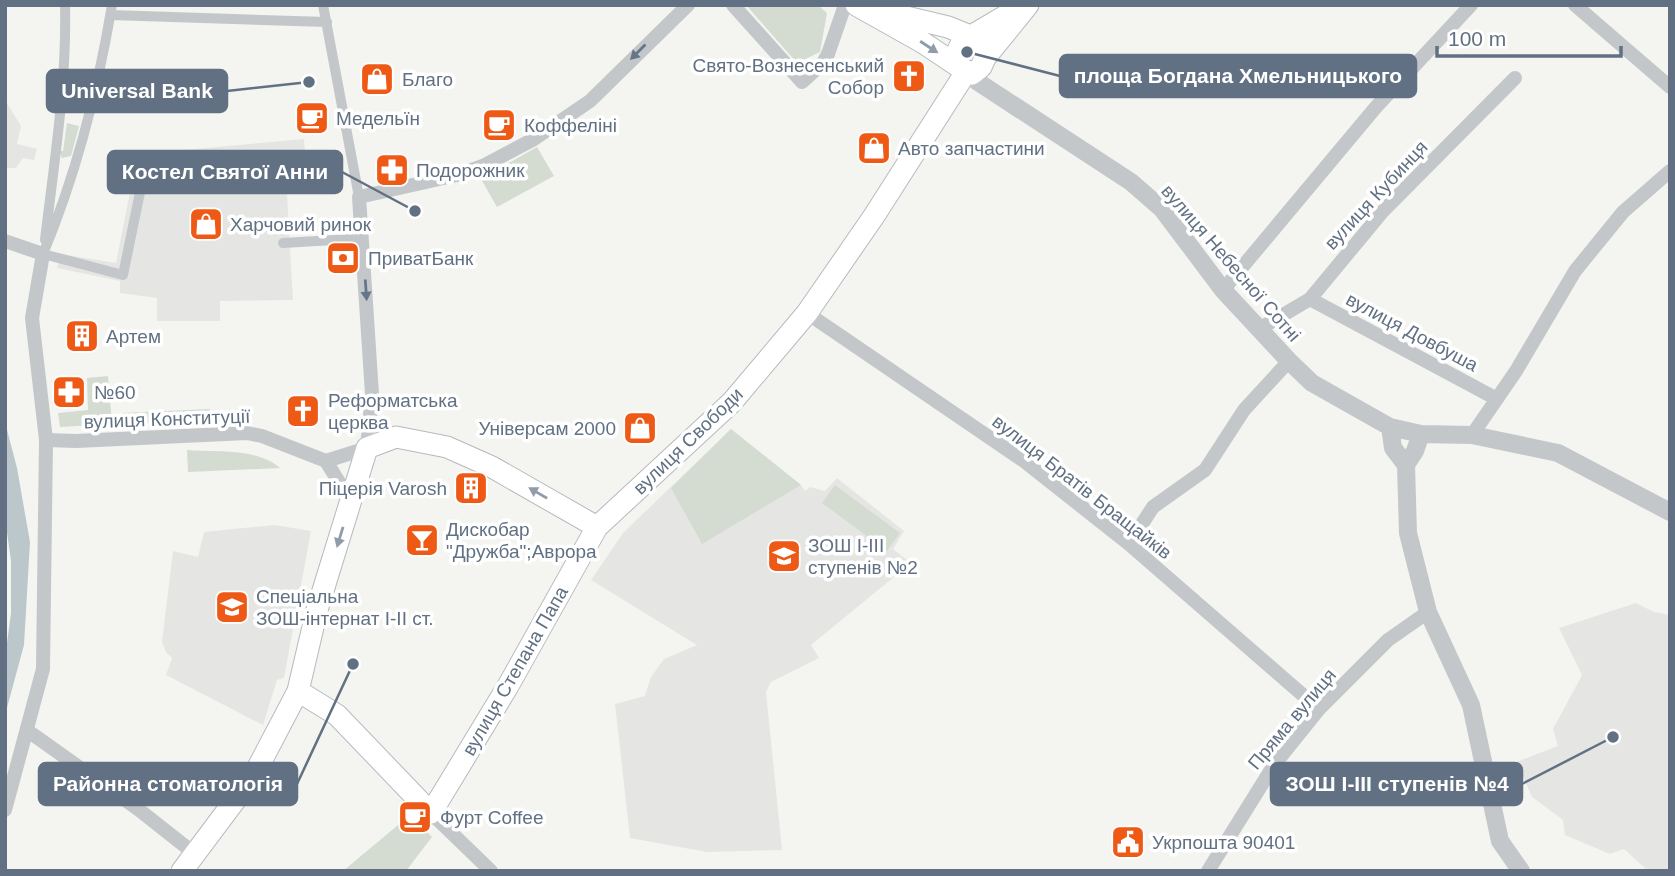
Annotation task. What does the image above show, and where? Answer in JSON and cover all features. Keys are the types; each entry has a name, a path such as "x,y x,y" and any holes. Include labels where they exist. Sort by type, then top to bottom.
{"main road":[{"path":"857,5 972,35"},
{"path":"857,5 970,67"},
{"path":"970,67 958,50 972,35 1026,5"},
{"path":"970,67 1026,5"},
{"name":"вулиця Свободи","path":"597,527 719,415 807,313 874,216 970,67"},
{"path":"189,862 254,775 298,691 317,610 367,448 396,437 447,447 492,467 597,527"},
{"name":"вулиця Степана Папа","path":"431,813 508,687 597,527"},
{"path":"298,691 337,715 431,813"}],"street":[{"path":"5,810 43,669 46,440 32,318 55,159 65,5"},
{"path":"323,5 359,197 373,405 367,448 326,461 351,502"},
{"path":"359,197 457,175 534,139 590,100 688,5"},
{"path":"733,5 802,82 823,63 845,5"},
{"path":"1223,290 1376,107 1471,5"},
{"path":"1574,5 1670,87"},
{"path":"43,254 66,196 86,124 111,10 327,22"},
{"name":"вулиця Небесної Сотні","path":"970,67 978,82 1131,182 1162,209 1223,290 1312,383 1390,427 1421,434 1472,435 1559,453 1670,512"},
{"name":"вулиця Кубинця","path":"1259,329 1310,299 1383,211 1515,78"},
{"path":"1472,435 1576,271 1623,212 1670,171"},
{"path":"5,241 123,275 144,173"},
{"path":"283,243 351,239"},
{"name":"вулиця Довбуша","path":"1310,299 1497,399"},
{"name":"вулиця Братів Бращайків","path":"807,313 1024,461 1129,544 1319,709"},
{"path":"1129,544 1153,507 1205,470 1244,410 1289,361"},
{"path":"1390,427 1393,448 1406,465"},
{"name":"вулиця Конституції","path":"46,440 247,433 326,461"},
{"path":"1421,434 1406,465 1408,533 1428,612 1471,705 1500,841 1521,871"},
{"name":"Пряма вулиця","path":"1208,871 1274,765 1319,709 1388,640 1428,612"},
{"path":"28,731 138,809 189,862"},
{"path":"431,813 491,871"}],"shaded area":[{"path":"746,5 818,5 827,13 820,52 797,63"},
{"path":"5,100 21,126 17,144 37,149 34,160 23,158 16,168 5,168"},
{"path":"67,123 79,126 71,156 62,158 59,151 63,151"},
{"name":"Харчовий ринок","path":"304,139 308,194 287,194 293,300 220,301 220,321 157,321 157,298 120,293 120,281 57,268 61,254 116,263 135,167 168,169 184,150"},
{"path":"537,147 554,176 497,207 481,179"},
{"path":"108,376 112,424 60,427 58,413 88,410 87,378"},
{"path":"210,409 211,420 122,424 122,413"},
{"path":"5,422 17,468 30,542 24,645 5,715 5,658 11,613 11,561 5,518"},
{"path":"731,429 805,491 810,487 825,491 837,478 904,531 893,549 911,563 811,645 819,658 771,682 766,692 782,850 707,852 630,838 615,704 645,696 651,677 664,659 697,645 591,580 623,533"},
{"path":"731,429 801,485 702,544 671,488"},
{"path":"187,450 249,454 280,468 188,472"},
{"path":"835,485 900,533 887,551 822,503"},
{"name":"Спеціальна ЗОШ-інтернат І-ІІ ст.","path":"275,525 311,531 284,678 277,680 263,725 166,675 172,658 162,642 173,551 198,557 204,532"},
{"path":"1636,603 1654,612 1670,615 1670,871 1648,871 1624,849 1610,854 1565,835 1563,820 1532,797 1522,774 1497,781 1495,770 1558,746 1553,729 1582,675 1559,628"},
{"path":"410,815 432,837 406,871 343,871"}],"place":[{"name":"площа Богдана Хмельницького","path":"967,52"},
{"name":"Свято-Вознесенський Собор","path":"909,76"},
{"name":"Благо","path":"377,79"},
{"name":"Universal Bank","path":"309,82"},
{"name":"Медельїн","path":"312,118"},
{"name":"Коффеліні","path":"499,125"},
{"name":"Авто запчастини","path":"874,148"},
{"name":"Подорожник","path":"392,170"},
{"name":"Костел Святої Анни","path":"415,211"},
{"name":"Харчовий ринок","path":"206,224"},
{"name":"ПриватБанк","path":"343,258"},
{"name":"Артем","path":"82,336"},
{"name":"№60","path":"69,392"},
{"name":"Реформатська церква","path":"303,411"},
{"name":"Універсам 2000","path":"640,428"},
{"name":"Піцерія Varosh","path":"471,488"},
{"name":"Дискобар \"Дружба\";Аврора","path":"422,540"},
{"name":"ЗОШ І-ІІІ ступенів №2","path":"784,556"},
{"name":"Спеціальна ЗОШ-інтернат І-ІІ ст.","path":"232,607"},
{"name":"Районна стоматологія","path":"353,664"},
{"name":"ЗОШ І-ІІІ ступенів №4","path":"1613,737"},
{"name":"Фурт Coffee","path":"415,817"},
{"name":"Укрпошта 90401","path":"1128,842"}]}
